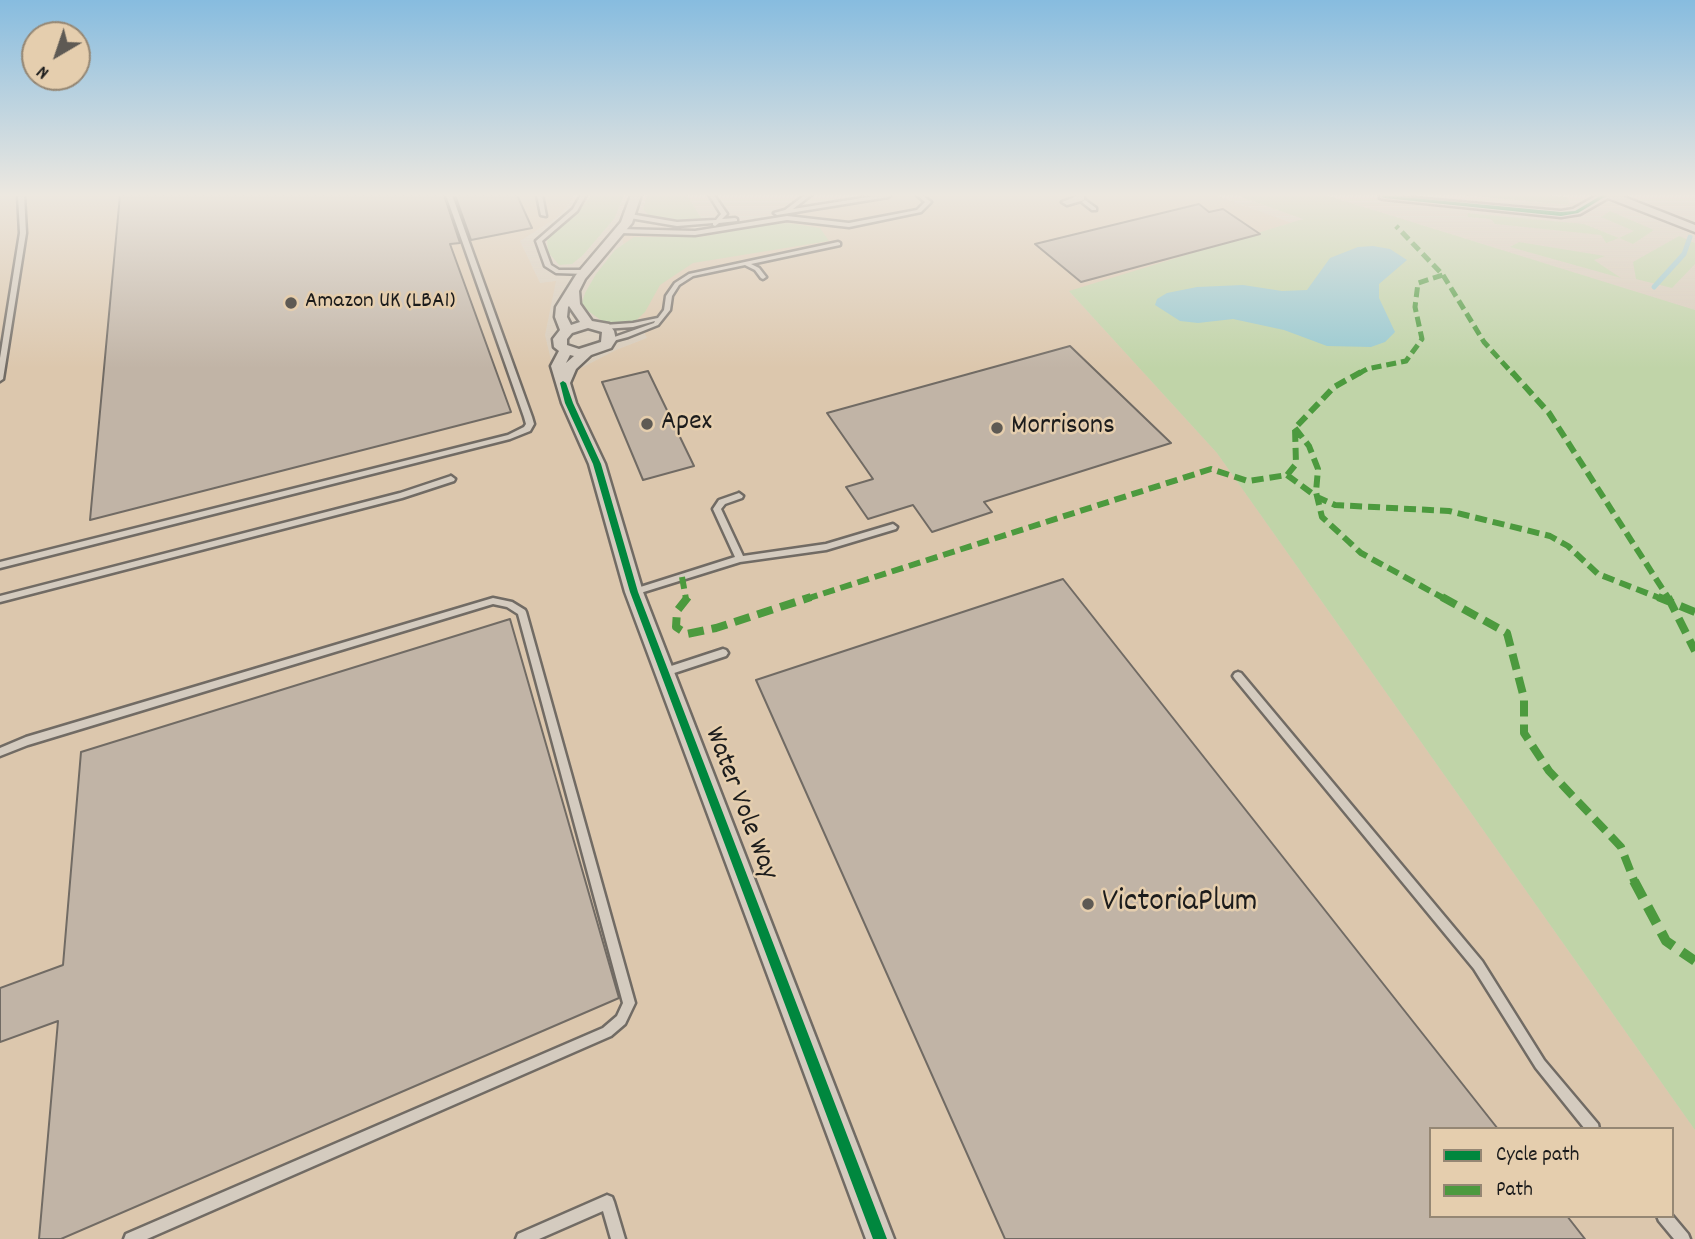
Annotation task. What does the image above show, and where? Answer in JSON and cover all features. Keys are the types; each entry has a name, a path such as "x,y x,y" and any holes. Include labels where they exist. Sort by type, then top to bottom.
{"street":[{"path":"588,324 567,330 561,317 562,307 601,253"},
{"path":"566,350 587,352 601,348 607,334 588,324 574,304 573,291"},
{"name":"Water Vole Way","path":"567,330 559,342 566,350 558,366 569,403 597,464 634,592 880,1239"},
{"path":"563,383 570,367 587,352"}],"lane":[{"path":"0,379 20,253"},
{"path":"0,565 510,437 527,429 530,424 528,416 470,253"},
{"path":"543,253 548,266 558,272 585,272"},
{"path":"607,334 639,331 656,324 667,310 669,296 673,290 691,275 794,253"},
{"path":"744,263 757,269 763,277"},
{"path":"607,334 661,317"},
{"path":"0,598 402,495 451,479"},
{"path":"738,496 722,502 717,509 740,559"},
{"path":"634,592 740,559 826,547 893,527"},
{"path":"0,752 26,741 479,605 493,601 509,604 522,612 629,1003 621,1020 607,1032 131,1239"},
{"path":"665,672 723,653"},
{"path":"1238,676 1478,965 1540,1064 1591,1127"},
{"path":"523,1239 607,1202 618,1239"},
{"path":"1666,1218 1683,1239"}],"shaded area":[{"path":"0,253 526,253 540,283 556,281 545,335 556,381 616,350 647,338 639,323 625,253 1196,253 1070,292 1217,453 1695,1130 1695,1239 0,1239"}],"green space":[{"path":"549,253 585,253 572,264 559,265"},
{"path":"613,253 756,253 693,263 660,285 645,312 632,324 605,323 581,306 596,274"},
{"path":"1193,253 1511,253 1695,310 1695,1130 1217,453 1069,291"},
{"path":"1531,253 1585,253 1605,256 1594,260 1621,278"},
{"path":"1649,253 1695,253 1695,264 1672,288 1636,279 1633,262"}],"water":[{"path":"1343,253 1396,253 1407,260 1379,284 1379,298 1395,332 1385,342 1371,347 1327,346 1284,330 1233,319 1198,323 1180,321 1155,305 1157,299 1167,293 1197,287 1243,285 1282,291 1307,290 1330,258"}],"building":[{"name":"Amazon UK (LBA1)","path":"115,253 453,253 511,412 90,520"},
{"path":"1046,253 1190,253 1081,282"},
{"name":"Morrisons","path":"1070,346 1171,443 984,502 992,512 932,532 913,505 868,519 846,487 873,479 827,413"},
{"name":"Apex","path":"648,371 694,466 643,480 602,382"},
{"name":"VictoriaPlum","path":"1063,579 1496,1127 1429,1127 1429,1218 1569,1218 1585,1239 1005,1239 756,680"},
{"path":"510,619 619,998 61,1239 39,1239 58,1021 0,1042 0,988 63,965 81,752"}],"waterway":[{"path":"1654,287 1684,253"}],"marked path":[{"path":"682,577 688,597 677,611 676,627 687,634 716,628 1211,469 1248,481 1287,475 1296,464 1295,428 1314,406 1334,387 1367,369 1406,361 1422,339 1415,307 1418,283 1443,275 1422,253"},
{"path":"1443,275 1484,342 1549,413 1575,451 1672,603 1695,651"},
{"path":"1295,428 1309,446 1318,469 1316,492 1322,517 1361,553 1507,633 1524,698 1524,733 1549,771 1621,847 1641,898 1666,941 1695,961"},
{"path":"1287,475 1317,497 1335,505 1449,511 1550,536 1568,546 1598,574 1695,612"}],"cycle path":[{"path":"563,383 569,403 597,464 634,592 880,1239"}],"place":[{"name":"Amazon UK (LBA1)","path":"291,303"},
{"name":"Apex","path":"647,424"},
{"name":"Morrisons","path":"997,428"},
{"name":"VictoriaPlum","path":"1088,904"}]}
